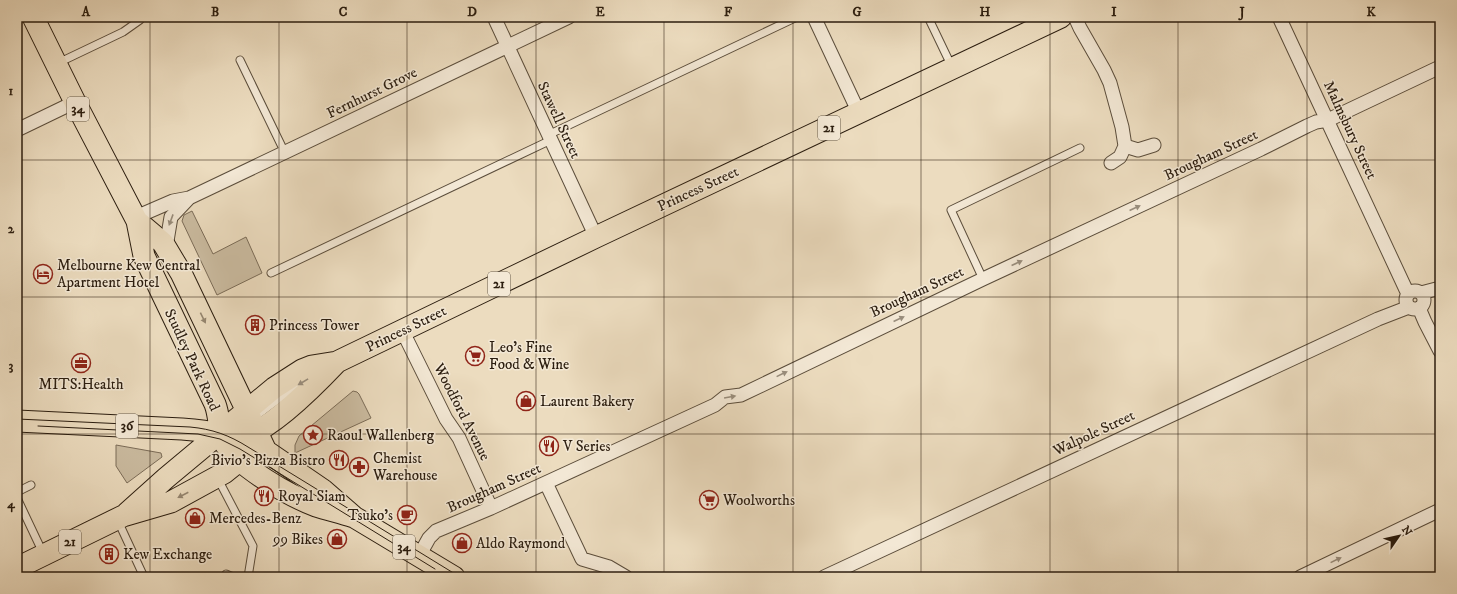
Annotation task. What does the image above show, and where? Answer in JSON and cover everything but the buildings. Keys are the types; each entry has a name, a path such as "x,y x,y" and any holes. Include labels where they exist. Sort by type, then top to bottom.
{"main road":[{"name":"Studley Park Road","path":"33,17 136,219 144,256 215,404 218,414 242,430"},
{"name":"Princess Street","path":"240,461 242,430 274,388 302,370 312,366 337,362 596,237 1061,17"},
{"name":"Studley Park Road","path":"136,219 163,242 188,285 218,349 242,430"},
{"path":"218,349 249,383 260,387 274,388"},
{"name":"Princess Street","path":"242,430 316,396 337,362"},
{"name":"36","path":"17,421 159,427 203,431 242,430"},
{"name":"34","path":"242,430 240,461 285,491 307,502 354,517"},
{"name":"34","path":"242,430 272,456 316,484 354,517 454,577"},
{"name":"21","path":"120,518 166,478 242,430"},
{"name":"21","path":"17,568 120,518 170,502 217,477 240,461"}],"street":[{"name":"Stawell Street","path":"494,17 596,237"},
{"name":"Fernhurst Grove","path":"136,219 166,203 188,198 285,153 569,17"},
{"path":"814,17 859,113"},
{"path":"1075,17 1110,84 1122,127 1125,146 1120,157 1111,163"},
{"name":"Malmsbury Street","path":"1279,17 1391,256 1440,351"},
{"name":"Brougham Street","path":"419,556 433,533 546,483 564,478 715,405 725,397 741,394 1307,126 1316,122 1328,120 1440,67"},
{"path":"17,130 75,102"},
{"path":"1125,146 1138,150 1154,145"},
{"name":"Fernhurst Grove","path":"166,247 171,217 188,198"},
{"name":"Walpole Street","path":"824,577 1378,319 1414,299 1440,288"},
{"name":"Woodford Avenue","path":"402,330 446,419 459,438 491,508"},
{"path":"546,483 582,558 609,567 626,577"},
{"path":"1300,577 1440,510"}],"lane":[{"path":"271,272 797,17"},
{"path":"928,17 952,68"},
{"path":"56,64 123,32 140,20"},
{"path":"240,60 285,153"},
{"path":"983,279 950,210 1080,148"},
{"path":"217,477 253,546 248,577"},
{"path":"17,492 32,485"},
{"path":"17,498 44,555"},
{"path":"120,518 144,577"}],"shaded area":[{"path":"192,211 213,254 246,237 262,273 217,295 182,221 184,215"},
{"path":"353,391 359,394 371,418 295,453 295,445 299,436"},
{"path":"116,445 161,453 162,457 127,483 116,466"}],"tram line":[{"path":"17,419 190,427 220,433 241,443 460,577"},
{"path":"38,426 198,434 220,439 240,449 435,569"}],"place":[{"name":"Melbourne Kew Central Apartment Hotel","path":"43,274"},
{"name":"Princess Tower","path":"255,325"},
{"name":"Leo's Fine Food & Wine","path":"475,356"},
{"name":"MITS:Health","path":"81,363"},
{"name":"Laurent Bakery","path":"526,401"},
{"name":"Raoul Wallenberg","path":"313,435"},
{"name":"V Series","path":"549,446"},
{"name":"Bivio's Pizza Bistro","path":"339,460"},
{"name":"Chemist Warehouse","path":"359,467"},
{"name":"Royal Siam","path":"264,496"},
{"name":"Woolworths","path":"709,500"},
{"name":"Tsuko's","path":"407,515"},
{"name":"Mercedes-Benz","path":"195,518"},
{"name":"99 Bikes","path":"337,539"},
{"name":"Aldo Raymond","path":"462,543"},
{"name":"Kew Exchange","path":"109,554"}]}
